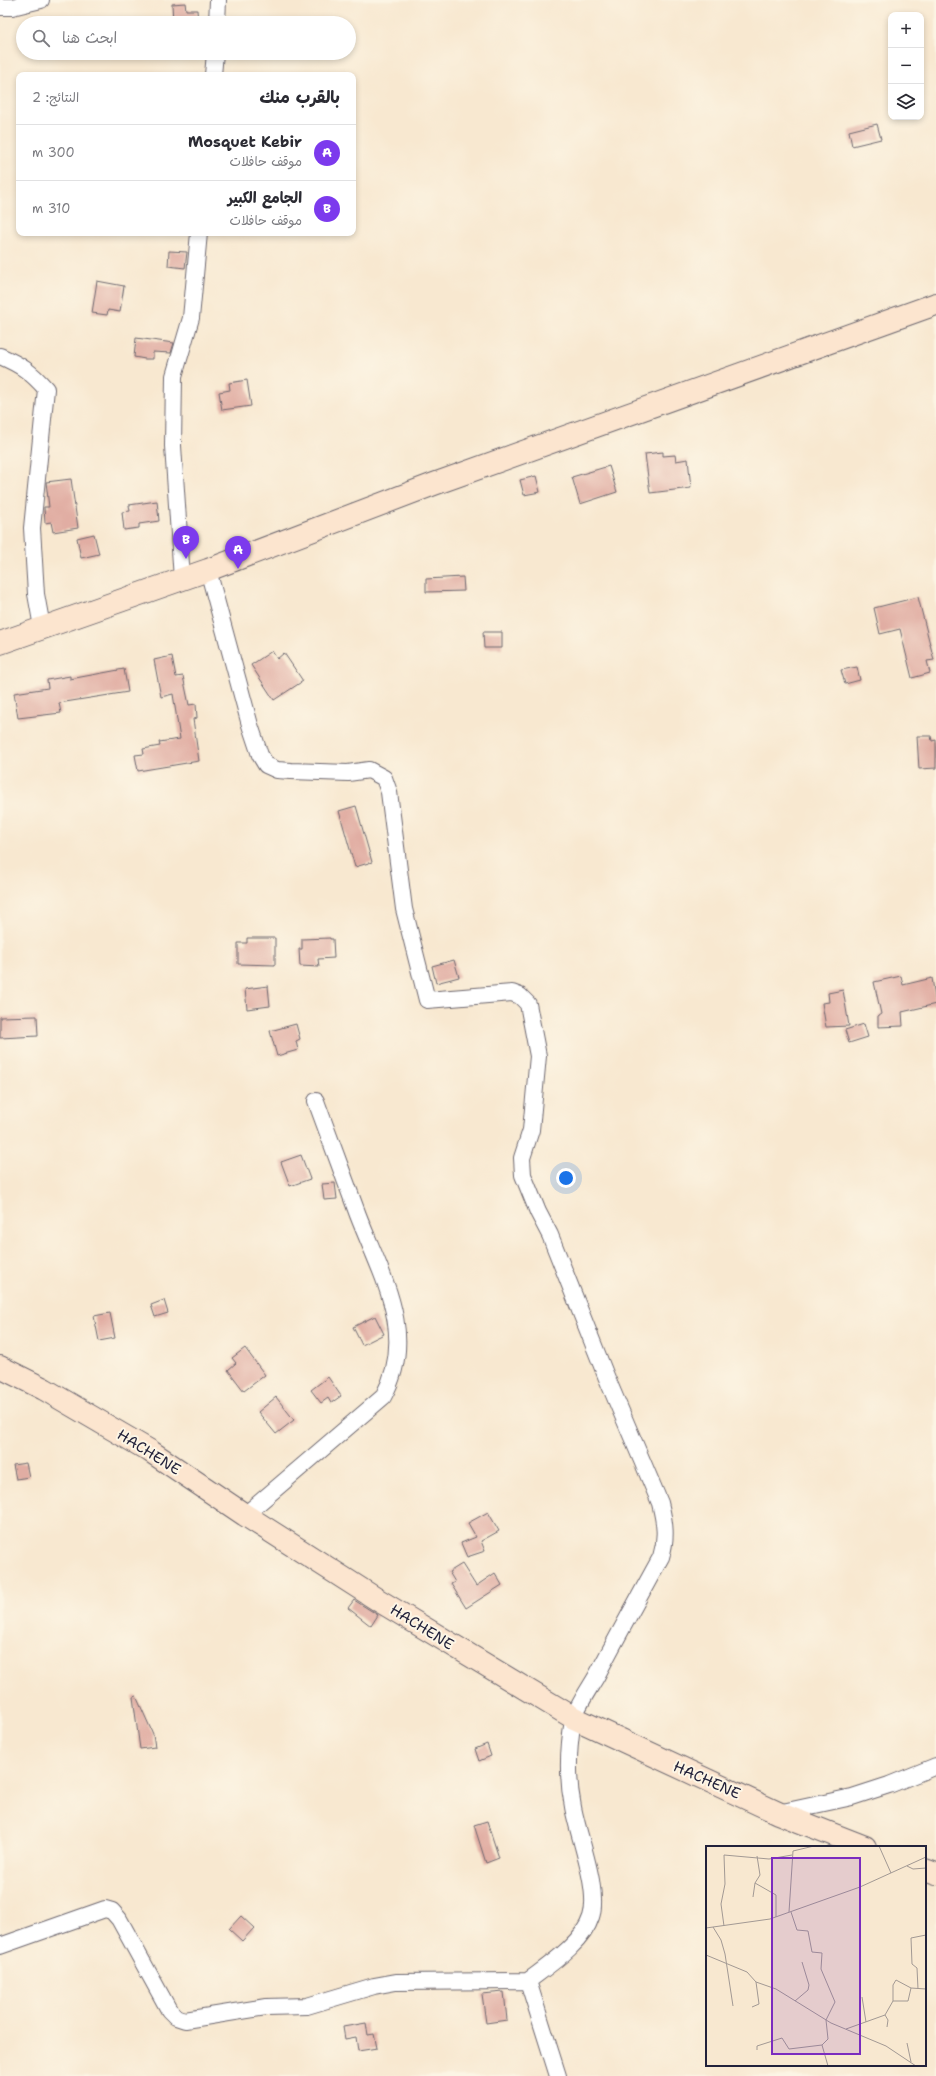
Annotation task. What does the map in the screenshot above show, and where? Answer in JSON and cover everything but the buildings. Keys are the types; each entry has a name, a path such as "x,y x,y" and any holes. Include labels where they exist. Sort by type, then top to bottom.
{"street":[{"path":"0,7 12,7 41,0"},
{"path":"217,16 218,0"},
{"path":"213,72 214,60"},
{"path":"182,579 173,446 174,376 191,318 199,236"},
{"path":"0,643 208,570 434,484 936,304"},
{"path":"0,356 20,364 46,389 32,528 36,594 42,627"},
{"path":"0,1946 105,1909 112,1911 119,1919 169,2010 176,2017 185,2020 266,2007 307,2006 374,1986 396,1982 528,1981 562,1954 585,1930 592,1916 593,1901 590,1877 572,1807 569,1780 568,1756 574,1718 661,1557 666,1535 660,1503 606,1376 524,1174 522,1158 531,1130 538,1056 528,1004 520,996 512,993 427,1000 404,908 389,792 384,778 369,770 348,773 291,771 278,770 266,765 260,755 250,725 208,570"},
{"path":"245,1515 383,1397 391,1384 398,1347 396,1317 388,1288 358,1216 316,1101"},
{"name":"HACHENE","path":"0,1367 44,1389 150,1451 245,1515 452,1646 574,1718 778,1813 862,1846"},
{"path":"778,1813 860,1794 889,1785 936,1766"},
{"path":"926,1870 936,1874"},
{"path":"528,1981 558,2076"}],"place":[{"name":"الجامع الكبير","path":"186,559"},
{"name":"Mosquet Kebir","path":"238,569"}]}
